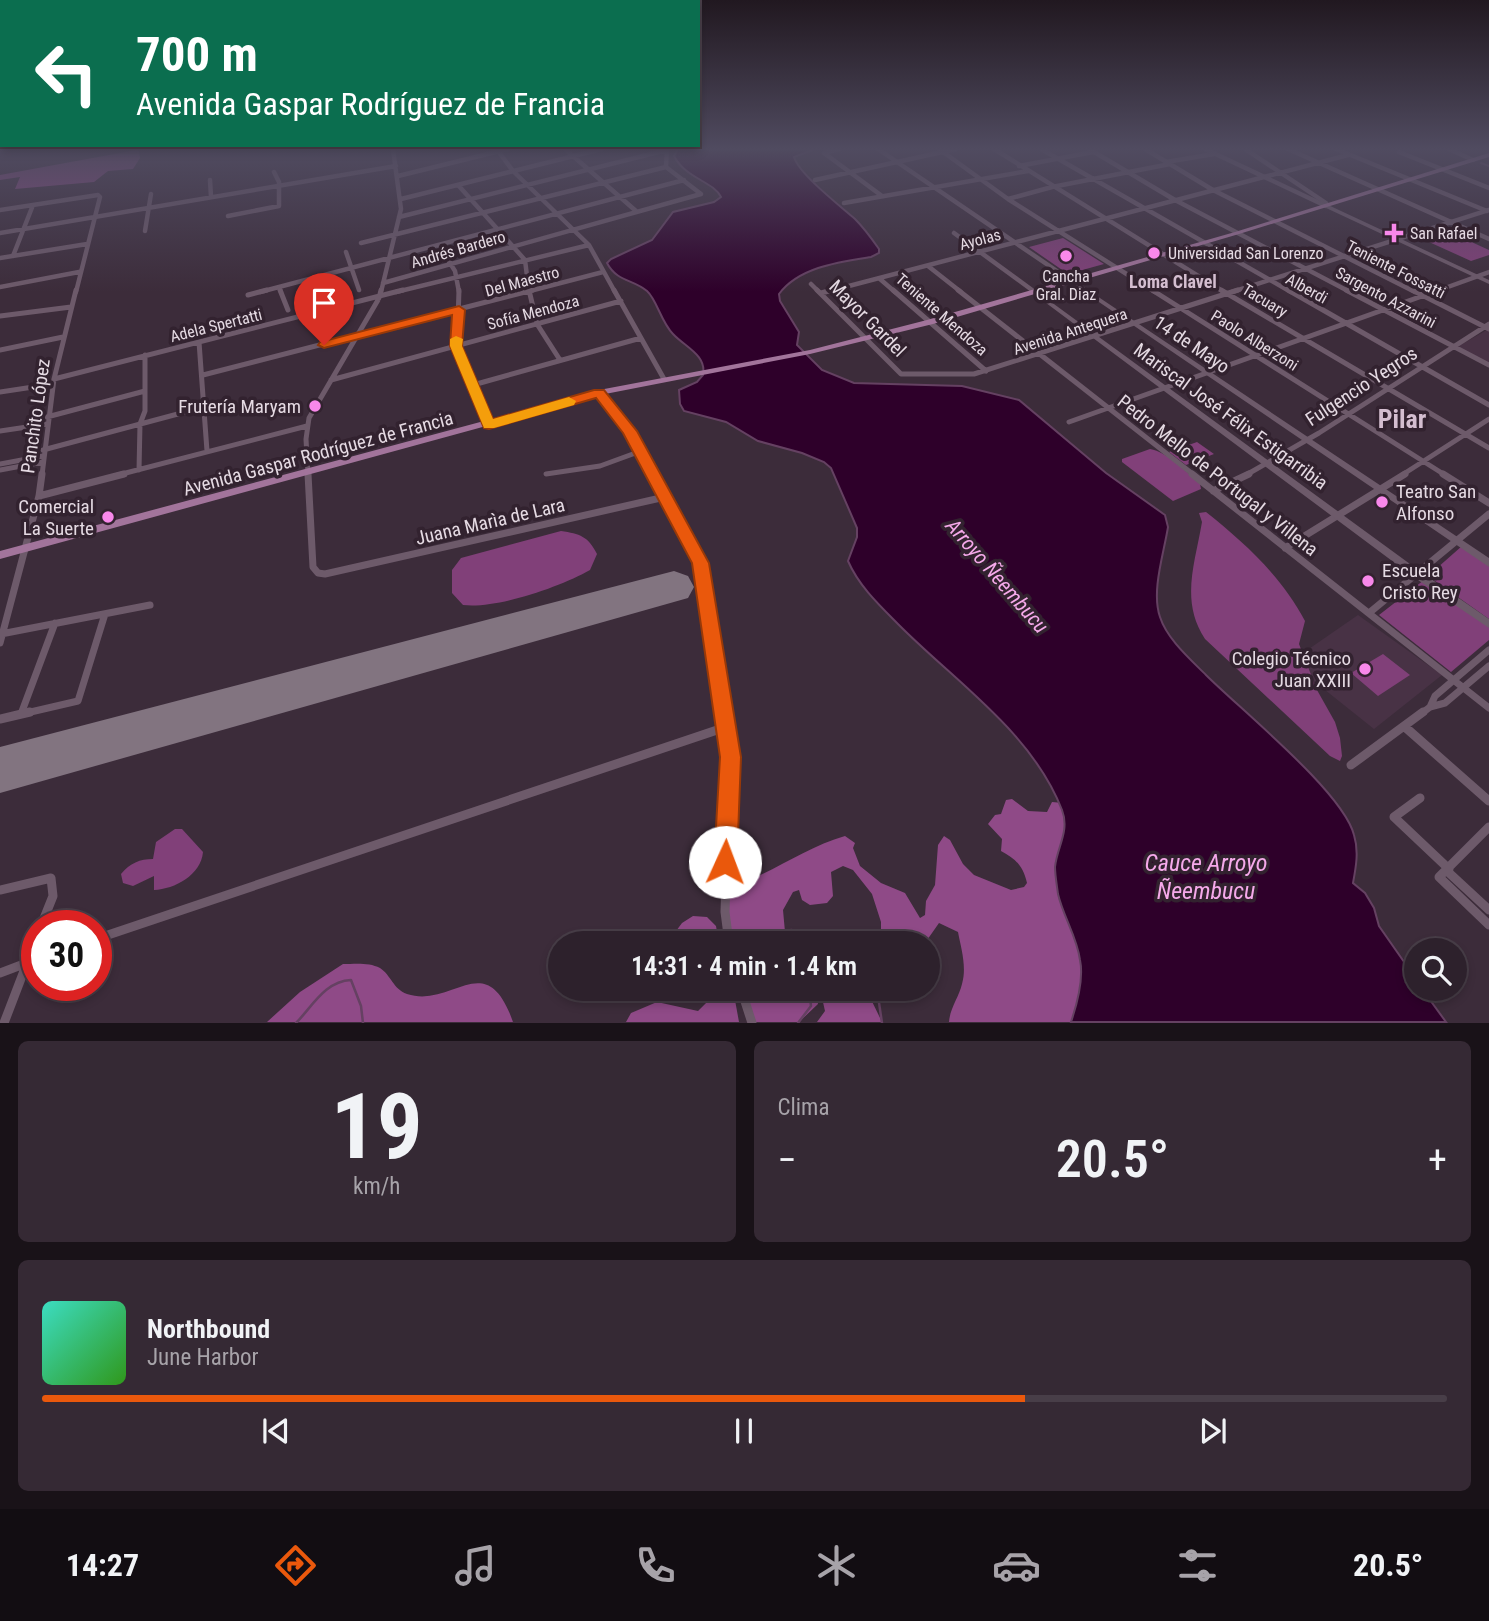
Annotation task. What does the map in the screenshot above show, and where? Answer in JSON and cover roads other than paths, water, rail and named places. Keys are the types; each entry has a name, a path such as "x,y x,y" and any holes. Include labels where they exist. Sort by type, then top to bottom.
{"main road":[{"name":"Avenida Gaspar Rodríguez de Francia","path":"0,555 489,425 599,393 810,352 865,338 1236,232 1349,197"},
{"path":"1324,204 1398,240 1485,277"},
{"name":"14 de Mayo","path":"1071,280 1489,563"},
{"name":"Mariscal José Félix Estigarribia","path":"1033,291 1418,575 1489,624"}],"street":[{"name":"Panchito López","path":"33,205 87,197"},
{"name":"Panchito López","path":"0,643 39,496 53,382 100,197"},
{"path":"145,231 150,197"},
{"path":"0,233 211,197"},
{"path":"228,216 279,206 279,197"},
{"path":"308,473 309,418 317,409 379,298 395,236 401,199 410,197"},
{"path":"469,197 525,260 537,324 559,360"},
{"path":"399,216 480,197"},
{"path":"539,197 589,245 664,379"},
{"path":"360,243 550,197"},
{"path":"248,295 621,197 636,211"},
{"name":"Andrés Bardero","path":"383,283 691,197"},
{"path":"844,203 878,197"},
{"name":"14 de Mayo","path":"949,197 1071,280"},
{"name":"Paolo Alberzoni","path":"1005,197 1489,503"},
{"path":"1008,199 1016,197"},
{"name":"Tacuary","path":"1068,197 1489,448"},
{"name":"Alberdi","path":"1120,197 1489,405"},
{"name":"Sargento Azzarini","path":"1169,197 1489,365"},
{"name":"Ayolas","path":"821,293 1187,197"},
{"name":"Teniente Fossatti","path":"1226,197 1487,327"},
{"path":"1308,197 1324,204"},
{"path":"1314,197 1324,204"},
{"path":"1393,197 1489,239"},
{"path":"1452,197 1488,211"},
{"path":"0,210 33,205"},
{"path":"13,256 33,205"},
{"name":"Avenida Antequera","path":"983,372 1488,211"},
{"name":"Mariscal José Félix Estigarribia","path":"954,233 1033,291"},
{"path":"0,258 87,244"},
{"name":"Adela Spertatti","path":"0,392 53,382 145,355 589,245"},
{"path":"439,246 454,264 459,276 456,346 489,425"},
{"path":"346,252 359,290"},
{"name":"Pedro Mello de Portugal y Villena","path":"928,266 1489,708"},
{"path":"1,289 79,272"},
{"name":"Del Maestro","path":"203,375 603,272"},
{"path":"1070,424 1485,277"},
{"name":"Teniente Mendoza","path":"880,279 983,372"},
{"name":"Mayor Gardel","path":"811,284 905,375 983,372"},
{"path":"279,287 288,310"},
{"name":"Sofía Mendoza","path":"333,379 621,301"},
{"path":"0,316 71,307"},
{"name":"Fulgencio Yegros","path":"1213,491 1270,464 1419,365 1487,327"},
{"path":"0,350 63,337"},
{"path":"473,385 641,338"},
{"path":"199,342 207,451"},
{"path":"139,470 140,425 145,411 145,355"},
{"path":"982,381 983,372"},
{"path":"0,432 145,391"},
{"path":"599,393 641,451 701,563 730,770 726,837 725,912 727,931"},
{"path":"0,470 204,407"},
{"path":"1284,548 1340,516 1489,419"},
{"path":"39,496 307,426"},
{"path":"546,474 600,466 641,451"},
{"path":"0,464 43,456"},
{"name":"Juana Marìa de Lara","path":"308,473 313,568 322,575 665,497"},
{"path":"1368,613 1418,575 1455,540 1489,514"},
{"path":"2,633 150,605"},
{"path":"0,719 78,701 105,614"},
{"path":"21,713 55,623"},
{"path":"1430,707 1434,696 1489,650"},
{"path":"1351,765 1430,707 1445,704 1489,666"},
{"path":"112,934 726,727"},
{"path":"1405,727 1489,801"},
{"path":"1420,797 1394,817 1489,925"},
{"path":"1445,872 1489,827"},
{"path":"1445,872 1489,910"},
{"path":"0,890 51,878 54,894 48,910"},
{"path":"0,973 21,964"},
{"path":"4,1023 21,985"},
{"path":"745,1001 752,1023"}],"water":[{"name":"Cauce Arroyo Ñeembucu","path":"721,197 830,197 858,222 879,249 879,253 871,257 808,272 787,285 779,294 780,301 799,332 797,345 822,370 854,383 962,386 1019,400 1106,473 1165,515 1168,527 1157,596 1163,625 1173,641 1193,662 1312,775 1346,817 1356,847 1353,883 1365,893 1374,908 1379,926 1404,962 1404,1001 1431,1001 1446,1022 1071,1022 1079,991 1081,967 1076,943 1058,894 1055,867 1065,825 1062,810 1048,781 1010,730 894,620 857,577 848,561 857,537 857,528 831,468 824,462 802,453 758,441 726,422 684,411 680,404 679,390 697,382 703,375 702,362 669,329 647,291 615,274 607,263 652,240 673,212 714,202"}],"waterway":[{"path":"791,931 798,931"},
{"path":"296,1023 326,990 342,981 351,980 361,1006 363,1023"},
{"path":"798,1023 811,1006 810,1001"},
{"path":"879,1001 882,1023"}],"place":[{"name":"San Rafael","path":"1394,233"},
{"name":"Universidad San Lorenzo","path":"1154,253"},
{"name":"Cancha Gral. Diaz","path":"1066,256"},
{"name":"Frutería Maryam","path":"315,406"},
{"name":"Teatro San Alfonso","path":"1382,502"},
{"name":"Comercial La Suerte","path":"108,517"},
{"name":"Escuela Cristo Rey","path":"1368,581"},
{"name":"Colegio Técnico Juan XXIII","path":"1365,669"}],"district":[{"name":"Loma Clavel","path":"1173,282"},
{"name":"Pilar","path":"1402,419"}],"water label":[{"name":"Arroyo Ñeembucu","path":"997,576"}]}
